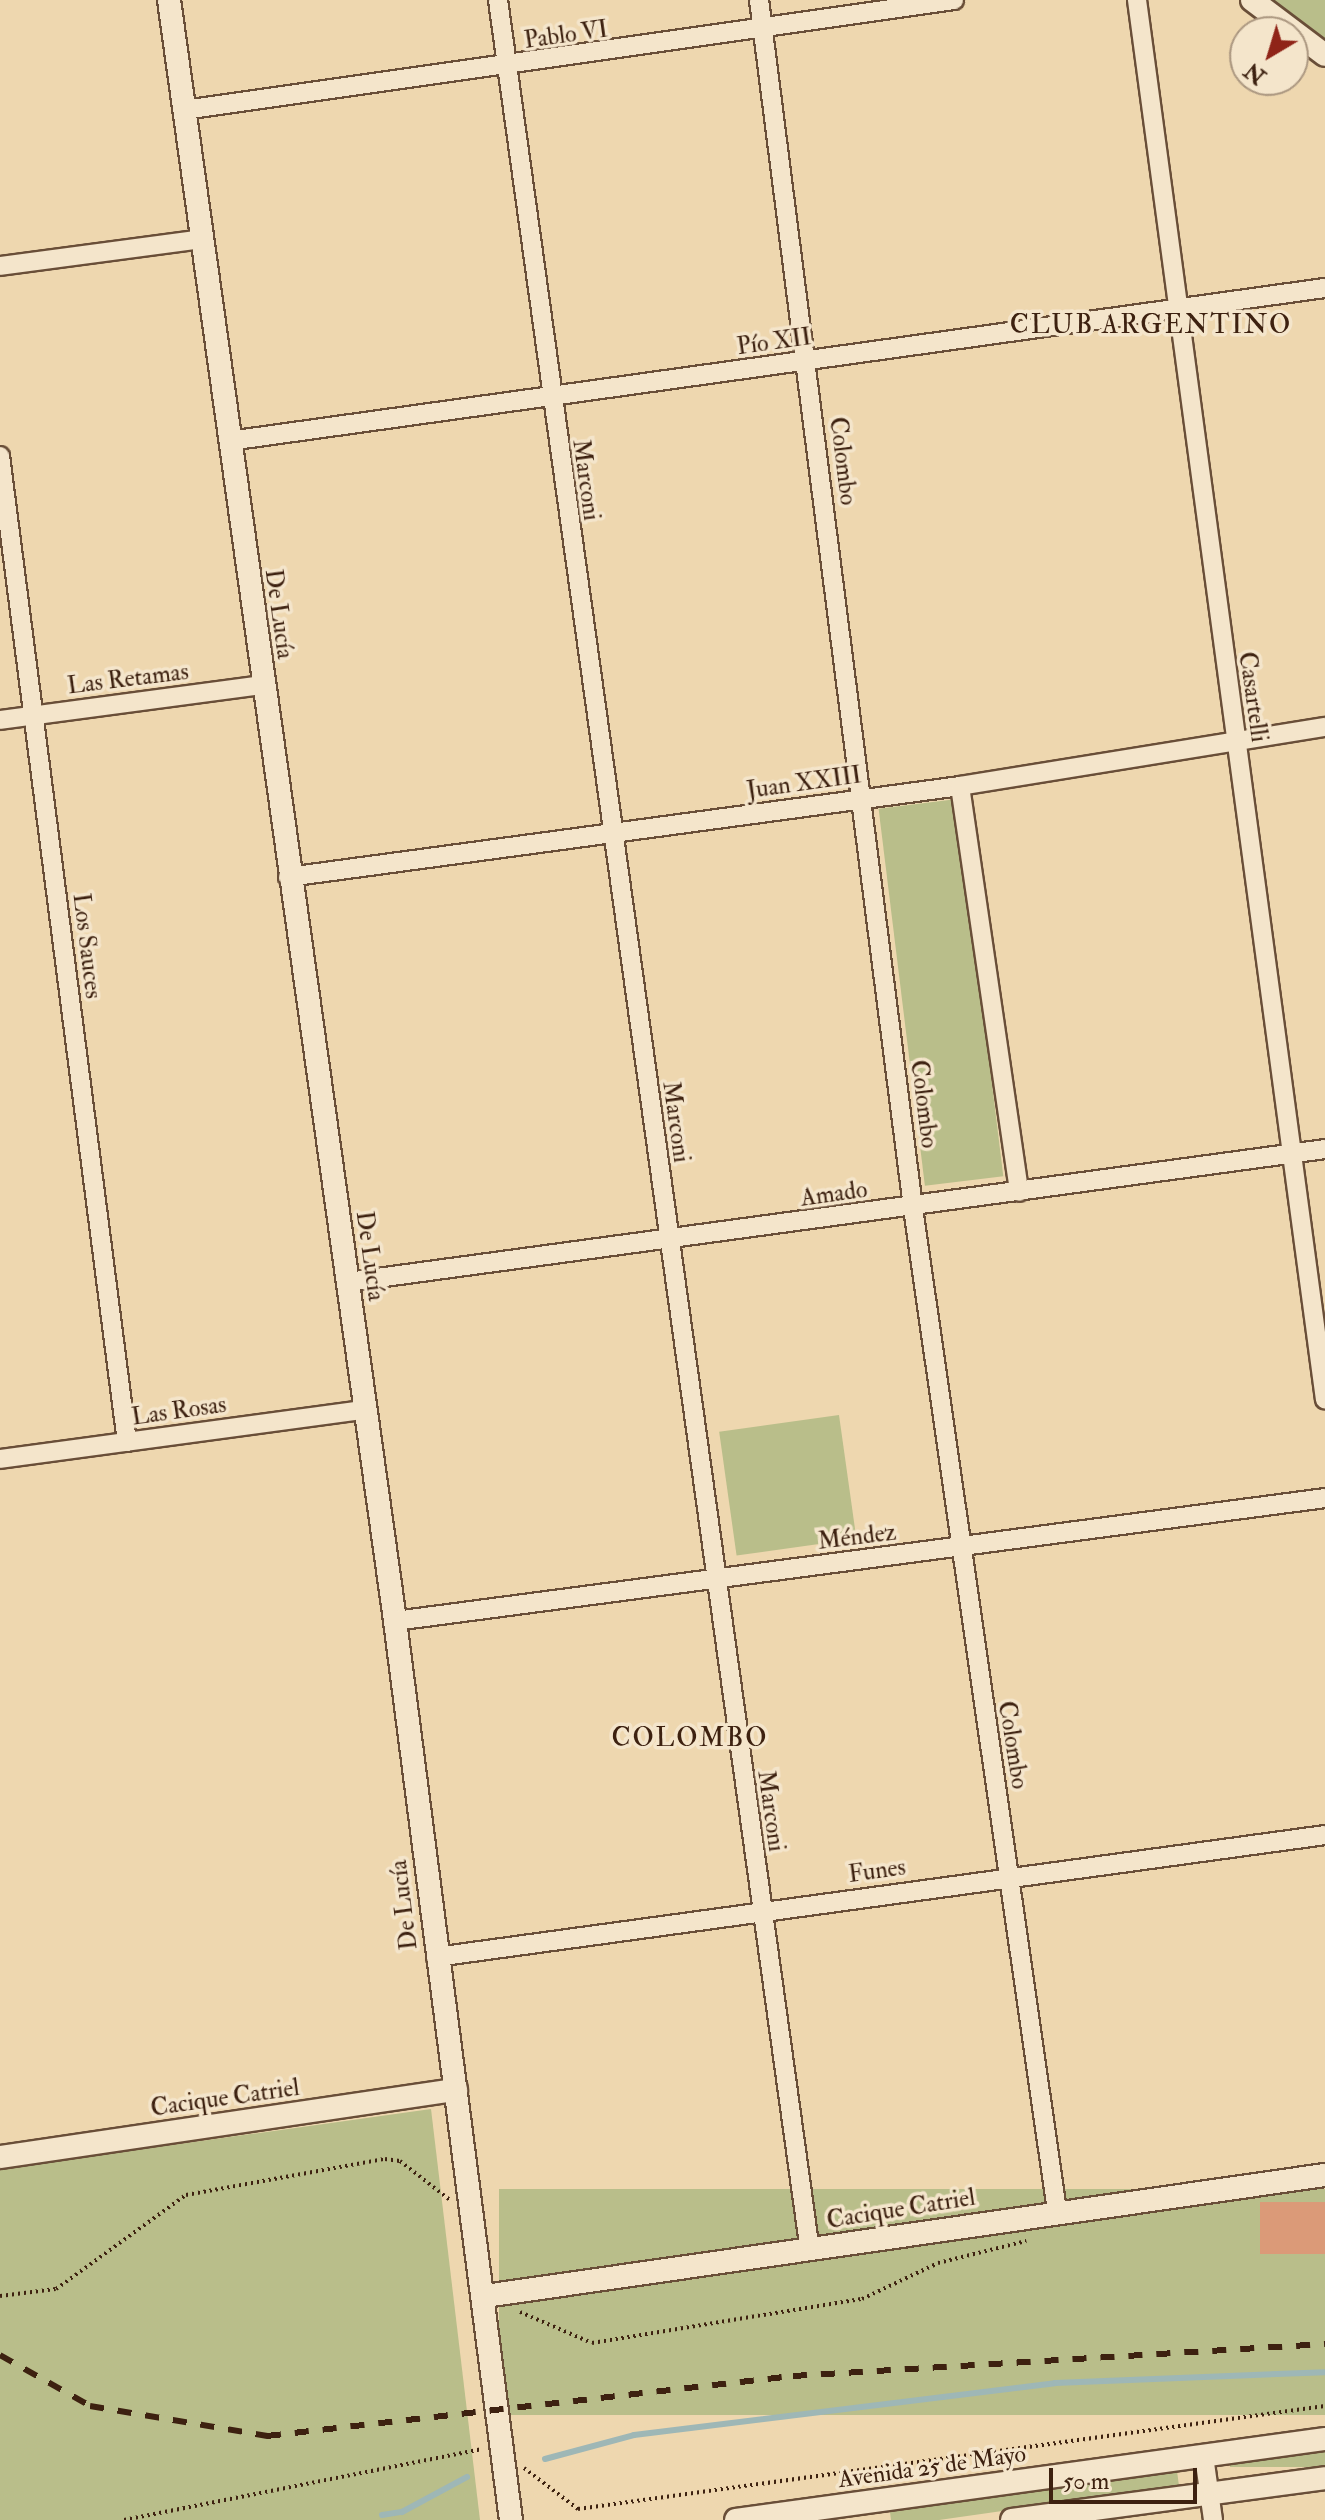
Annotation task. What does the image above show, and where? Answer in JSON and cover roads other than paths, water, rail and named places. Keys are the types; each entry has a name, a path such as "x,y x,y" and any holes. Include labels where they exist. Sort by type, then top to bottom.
{"street":[{"name":"De Lucía","path":"169,0 288,877 395,1621 436,1957 485,2296 511,2520"},
{"name":"Marconi","path":"498,0 550,397 810,2250"},
{"name":"Colombo","path":"759,0 913,1208 1057,2211"},
{"name":"Pablo VI","path":"184,110 764,31 954,0"},
{"name":"Casartelli","path":"1137,0 1289,1154 1325,1399"},
{"path":"1252,0 1325,55"},
{"path":"0,266 202,239"},
{"name":"Pío XII","path":"229,441 807,362 1176,306 1325,288"},
{"name":"Los Sauces","path":"0,456 127,1442"},
{"name":"Las Retamas","path":"0,720 262,685"},
{"name":"Juan XXIII","path":"288,877 960,786 1325,727"},
{"path":"960,786 1019,1192"},
{"name":"Amado","path":"348,1282 913,1208 1325,1149"},
{"name":"Las Rosas","path":"0,1459 364,1410"},
{"name":"Méndez","path":"395,1621 960,1549 1325,1498"},
{"name":"Funes","path":"436,1957 1325,1835"},
{"name":"Cacique Catriel","path":"0,2157 456,2090"},
{"name":"Cacique Catriel","path":"485,2296 1057,2211 1325,2175"},
{"name":"Avenida 25 de Mayo","path":"736,2520 847,2513 1325,2439"},
{"path":"1204,2456 1213,2520"},
{"path":"1012,2520 1325,2478"}],"waterway":[{"path":"545,2459 634,2435 1055,2383 1325,2372"},
{"path":"382,2515 402,2512 467,2477"}],"railway":[{"path":"0,2355 90,2406 267,2436 793,2376 1325,2344"}],"district":[{"name":"CLUB ARGENTINO","path":"1151,326"},
{"name":"COLOMBO","path":"690,1739"}]}
